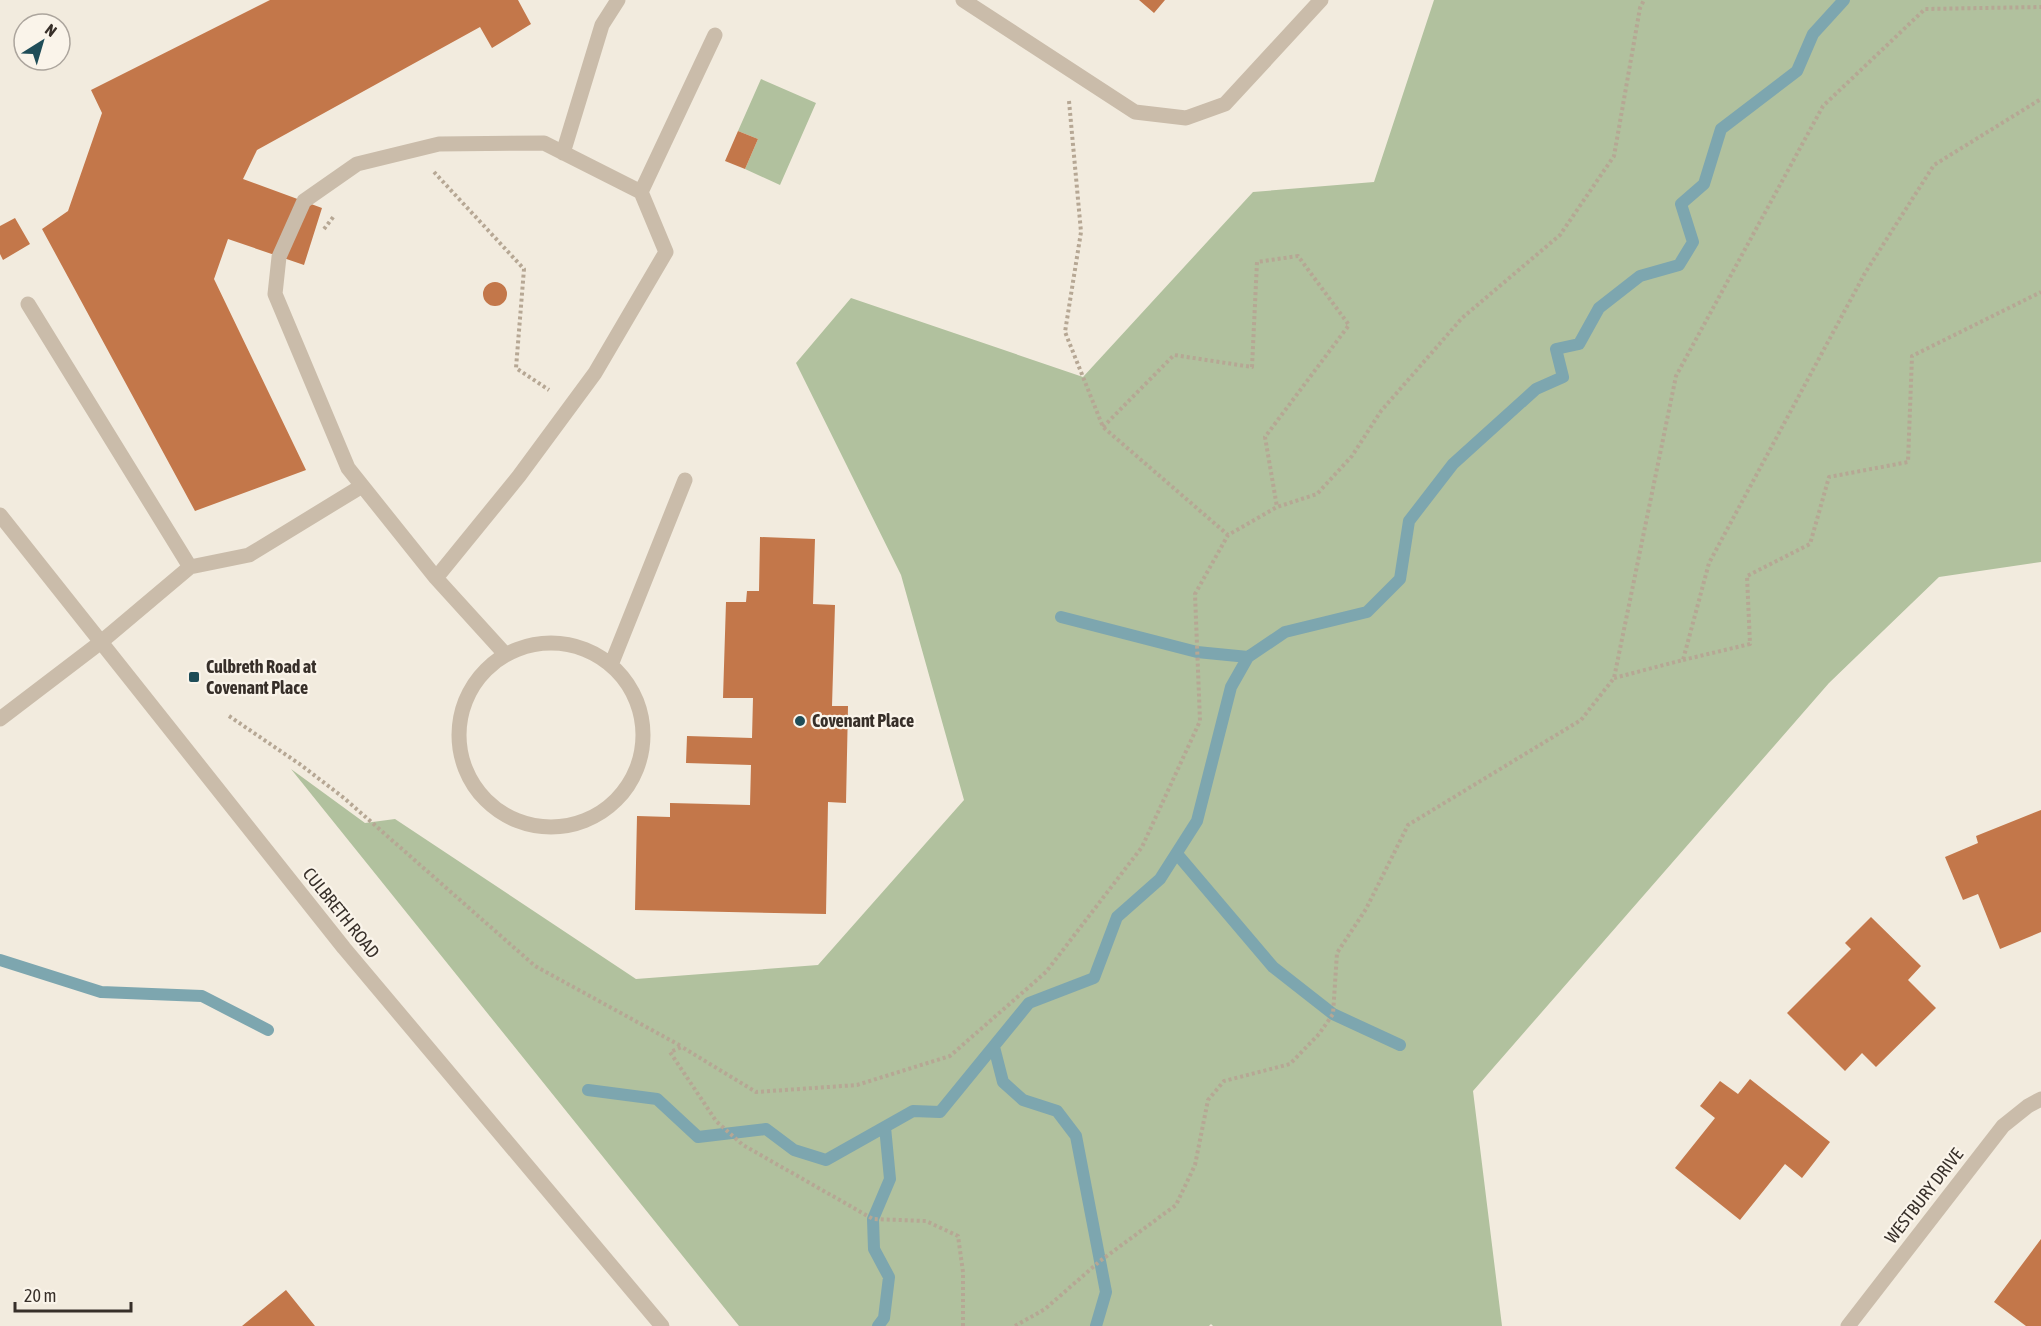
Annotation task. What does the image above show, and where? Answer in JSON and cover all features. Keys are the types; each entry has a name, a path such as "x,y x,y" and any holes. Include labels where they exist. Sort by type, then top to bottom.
{"street":[{"path":"563,153 602,26 618,0"},
{"path":"963,0 1135,112 1186,118 1225,104 1321,0"},
{"path":"641,192 715,36"},
{"path":"436,578 519,476 595,373 666,252 641,192 544,143 439,144 357,164 304,201 279,257 275,294 348,468 436,578 505,654"},
{"path":"28,304 190,567"},
{"path":"611,665 685,480"},
{"path":"0,719 100,642 190,567 249,555 362,486"},
{"name":"CULBRETH ROAD","path":"0,515 344,948 662,1326"},
{"path":"541,643 578,647 611,665 628,685 639,709 643,735 639,761 629,785 612,805 589,819 564,826 538,826 513,819 491,805 473,785 462,761 458,735 462,709 473,685 505,654 541,643"},
{"name":"WESTBURY DRIVE","path":"1848,1326 2003,1126 2028,1106 2041,1099"}],"path":[{"path":"229,716 301,765 344,798 535,966 682,1047 756,1092 857,1085 950,1056 1046,972 1142,848 1200,721 1196,594 1228,535 1277,507 1317,494 1352,456 1381,411 1462,318 1560,236 1614,156 1640,8 1644,0"},
{"path":"1015,1326 1045,1309 1100,1261 1176,1205 1195,1165 1208,1100 1224,1081 1290,1064 1319,1034 1333,1014 1337,952 1366,909 1408,825 1581,720 1614,678 1676,375 1823,106 1925,9 2041,7"},
{"path":"1044,52 1068,90 1081,232 1065,332 1103,427 1228,535"},
{"path":"1683,660 1709,563 1865,273 1934,165 2041,99"},
{"path":"431,169 524,269 516,368 572,405"},
{"path":"320,233 338,212"},
{"path":"1103,427 1174,355 1252,367 1257,262 1298,256 1350,325 1265,437 1277,507"},
{"path":"1614,678 1750,644 1746,576 1810,544 1829,477 1908,462 1912,356 2041,292"},
{"path":"682,1047 670,1052 716,1121 743,1145 873,1219 926,1221 958,1236 963,1272 963,1326"}],"green space":[{"path":"1434,0 2041,0 2041,562 1939,577 1829,683 1473,1091 1502,1326 1213,1326 1211,1324 1209,1326 739,1326 291,769 365,823 395,819 636,979 818,965 964,800 901,575 796,363 851,298 1083,377 1253,192 1374,182"},
{"path":"761,79 816,103 780,185 745,169 758,139 738,131"}],"building":[{"path":"270,0 518,0 531,24 492,48 480,27 257,150 243,179 322,208 304,265 228,239 214,279 306,470 195,511 42,229 68,211 102,113 91,90"},
{"path":"1139,0 1165,0 1154,13"},
{"path":"738,131 758,139 745,169 725,161"},
{"path":"15,218 30,244 3,260 0,254 0,226"},
{"path":"495,282 503,286 507,294 503,302 495,306 487,302 483,294 487,286"},
{"name":"Covenant Place","path":"760,537 815,539 813,604 835,605 832,706 848,706 846,803 828,802 826,914 635,910 637,816 670,817 670,803 750,805 751,765 686,763 687,736 752,738 753,698 723,698 726,602 746,602 747,591 759,591"},
{"path":"2041,810 2041,932 2000,949 1978,894 1963,900 1945,857 1978,843 1976,836"},
{"path":"1871,917 1921,966 1908,980 1936,1008 1876,1067 1862,1053 1845,1071 1787,1013 1851,949 1845,943"},
{"path":"1750,1079 1830,1142 1802,1178 1785,1164 1740,1220 1675,1168 1715,1118 1700,1106 1720,1081 1738,1094"},
{"path":"2041,1239 2041,1326 2026,1326 1994,1302"},
{"path":"286,1290 315,1326 242,1326"}],"waterway":[{"path":"588,1090 657,1099 698,1137 766,1129 794,1150 826,1160 913,1111 940,1112 1029,1003 1094,978 1117,917 1160,879 1197,821 1231,687 1248,657 1285,632 1367,612 1400,579 1409,521 1453,464 1536,389 1563,377 1556,349 1579,344 1599,308 1640,276 1679,265 1693,242 1681,204 1704,184 1721,129 1797,71 1813,34 1844,0"},
{"path":"1061,617 1197,652 1248,657"},
{"path":"1177,854 1273,967 1333,1014 1400,1045"},
{"path":"0,960 101,992 202,996 268,1030"},
{"path":"994,1047 1003,1082 1023,1100 1057,1111 1076,1136 1106,1292 1096,1326"},
{"path":"878,1326 884,1318 889,1277 874,1249 873,1219 890,1179 885,1127"}],"place":[{"name":"Culbreth Road at Covenant Place","path":"194,677"},
{"name":"Covenant Place","path":"800,721"}]}
